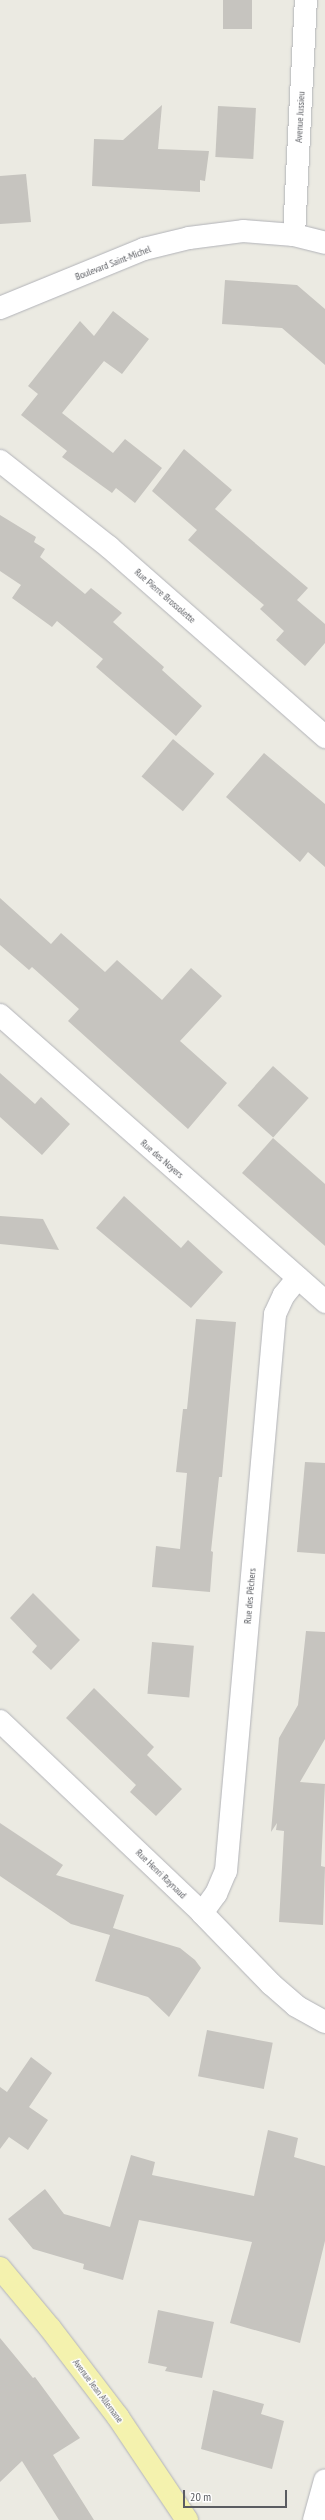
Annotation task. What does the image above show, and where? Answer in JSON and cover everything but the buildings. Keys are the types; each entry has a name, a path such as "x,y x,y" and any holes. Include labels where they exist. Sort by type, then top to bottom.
{"main road":[{"name":"Avenue Jean Allemane","path":"0,2268 50,2328 118,2417 187,2520"}],"street":[{"name":"Avenue Jussieu","path":"294,235 306,0"},
{"name":"Boulevard Saint-Michel","path":"0,308 144,249 189,238 243,231 294,235 325,243"},
{"name":"Rue Pierre Brossolette","path":"0,461 109,547 325,737"},
{"name":"Rue des Noyers","path":"0,1015 325,1302"},
{"name":"Rue des Pêchers","path":"202,1913 216,1894 226,1871 275,1314 284,1295 298,1278"},
{"name":"Rue Henri Raynaud","path":"0,1721 202,1913 271,1984 296,2006 325,2022"},
{"path":"314,2520 325,2480"}]}
